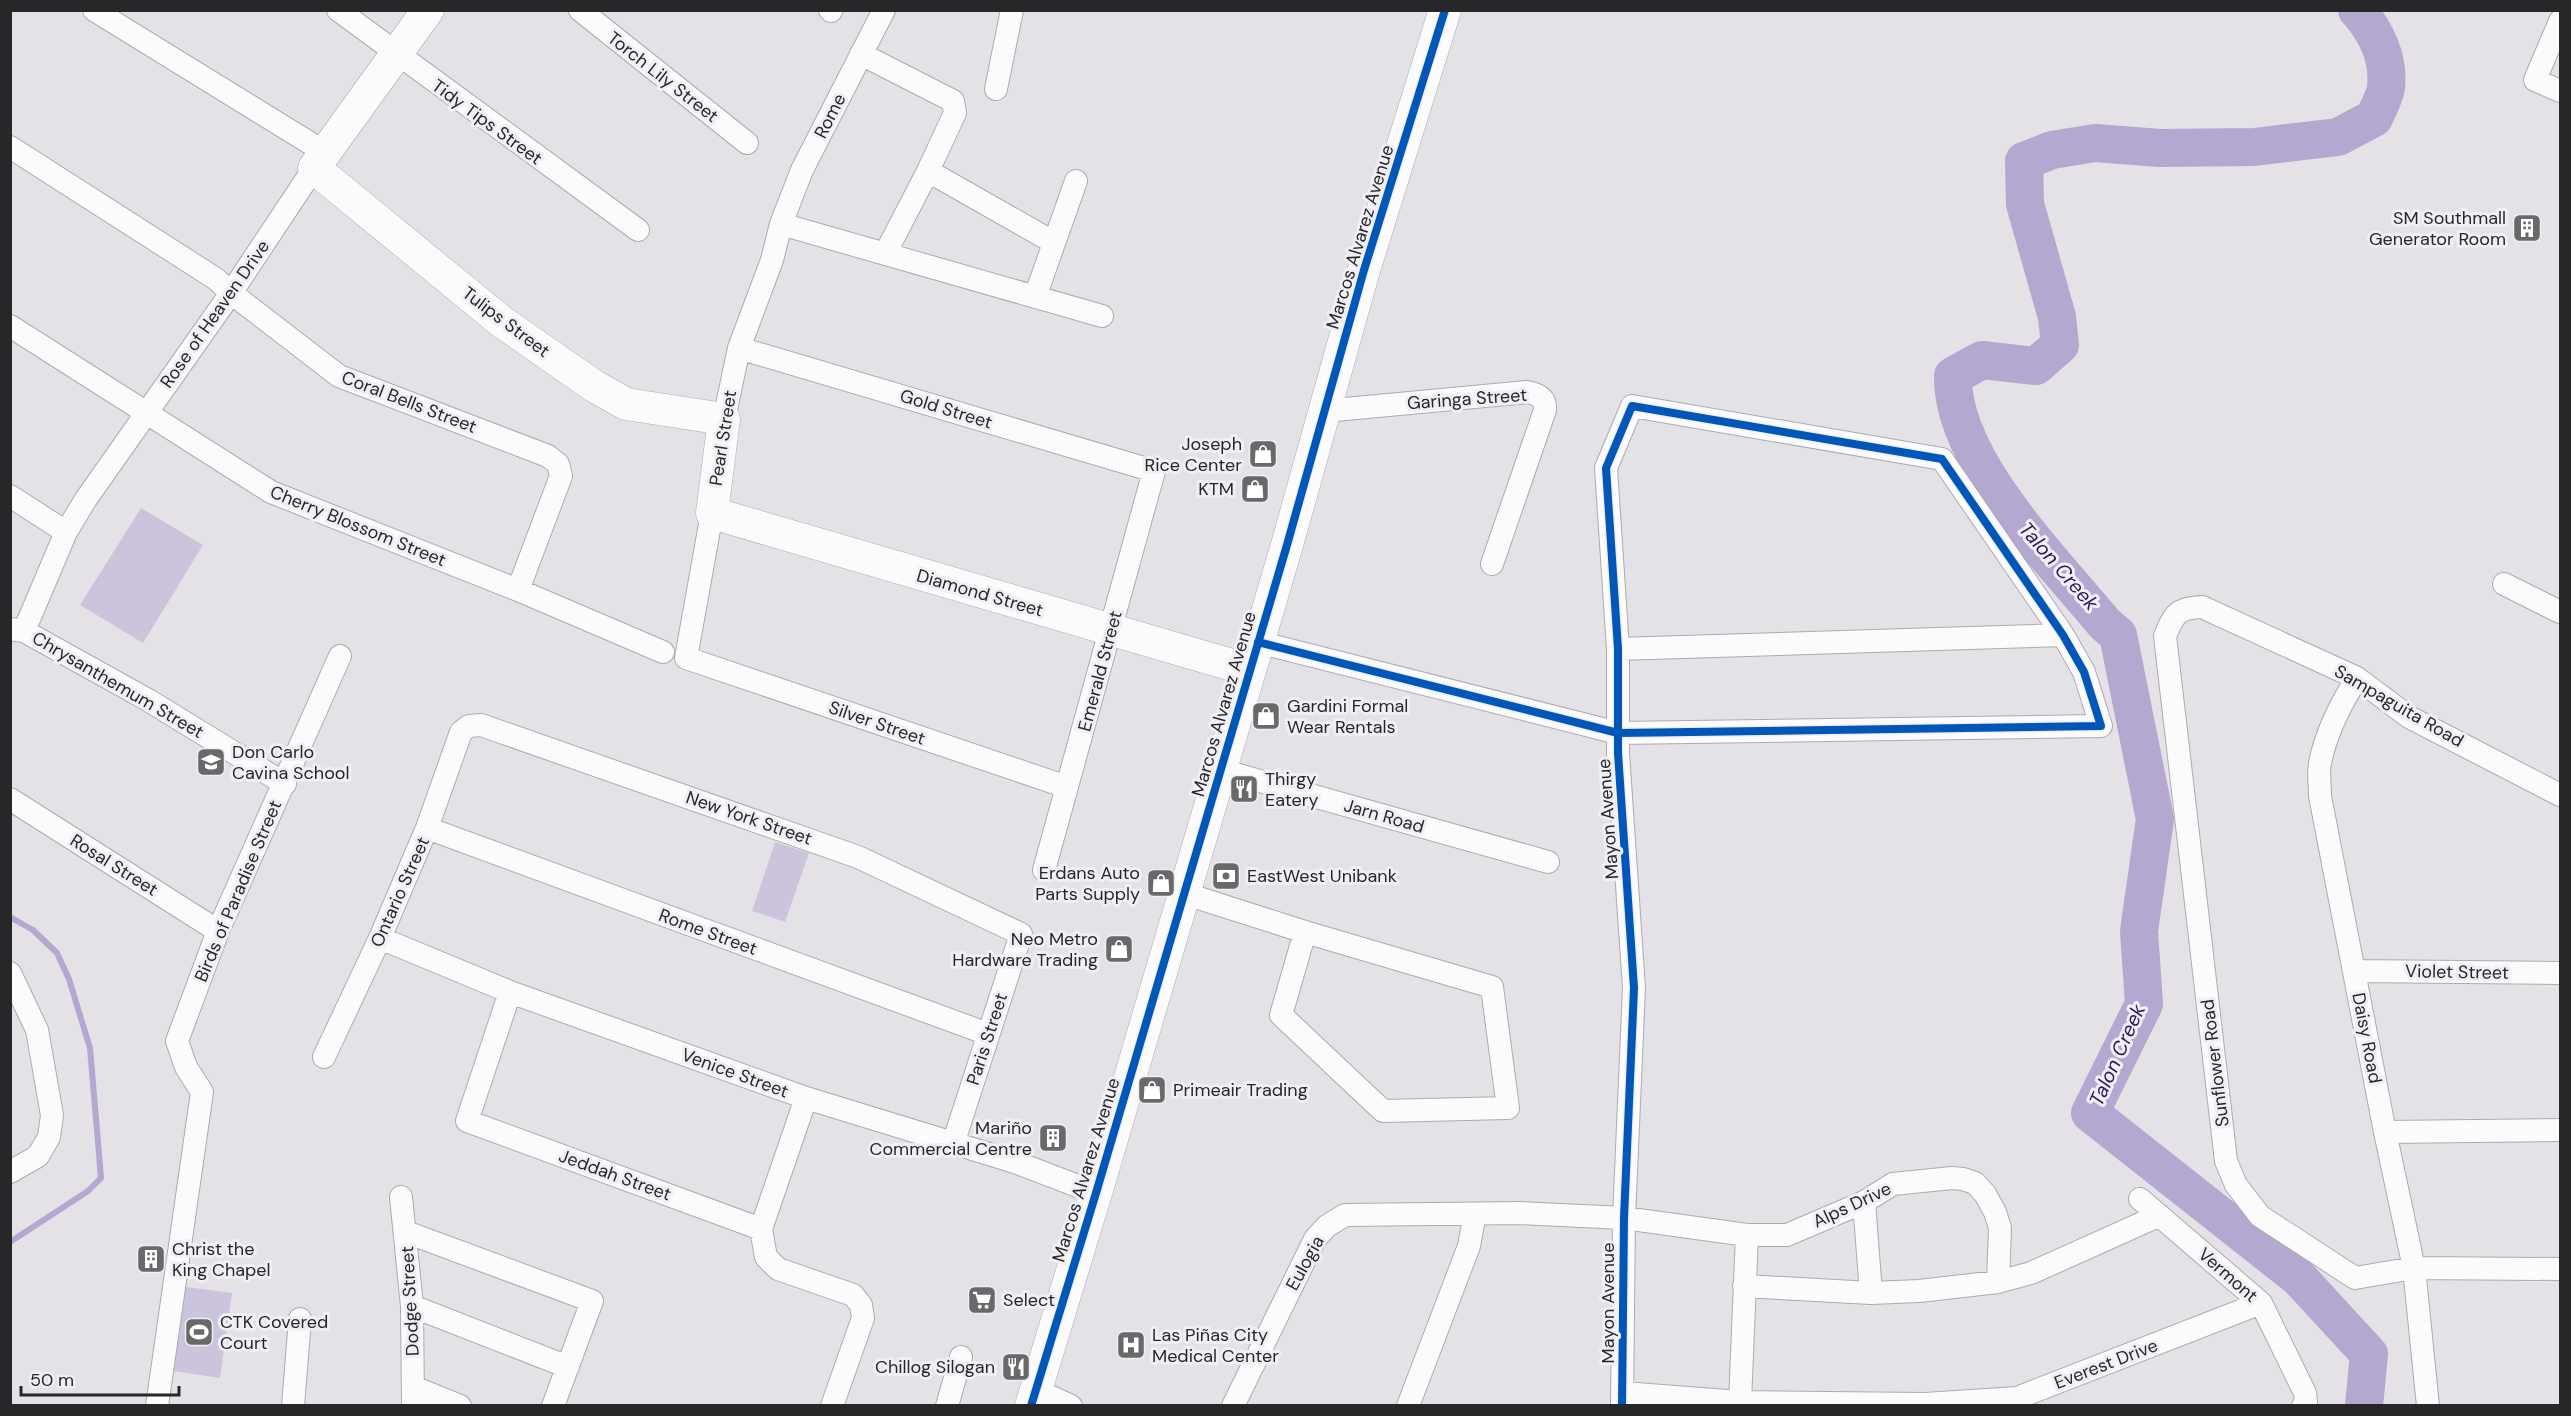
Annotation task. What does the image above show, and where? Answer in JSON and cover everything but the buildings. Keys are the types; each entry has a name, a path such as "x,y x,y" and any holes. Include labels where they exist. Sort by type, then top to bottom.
{"main road":[{"name":"Rose of Heaven Drive","path":"320,161 428,10"},
{"name":"Marcos Alvarez Avenue","path":"1033,1398 1221,770 1364,270 1445,10"},
{"name":"Tulips Street","path":"320,161 502,322 594,386 626,404 724,419"},
{"name":"Pearl Street","path":"712,513 724,419"},
{"name":"Diamond Street","path":"712,513 1111,631 1254,656"}],"street":[{"name":"Tulips Street","path":"94,10 320,161"},
{"name":"Tidy Tips Street","path":"338,10 396,55 638,230"},
{"name":"Torch Lily Street","path":"580,10 747,143"},
{"name":"Rome","path":"781,224 802,170 884,10"},
{"path":"996,89 1012,10"},
{"path":"2560,21 2535,80 2560,91"},
{"path":"861,54 953,101 955,113 885,254"},
{"name":"Coral Bells Street","path":"10,147 216,279 339,376 548,456 558,464 561,476 518,590"},
{"name":"Rose of Heaven Drive","path":"17,630 66,532 86,499 231,293 320,161"},
{"path":"928,171 1053,242"},
{"path":"1035,297 1076,181"},
{"path":"781,224 1101,316"},
{"name":"Pearl Street","path":"724,419 739,348 772,260 781,224"},
{"name":"Cherry Blossom Street","path":"10,326 272,492 518,590 663,652"},
{"name":"Gold Street","path":"739,348 1154,471"},
{"name":"Garinga Street","path":"1324,411 1527,392 1539,395 1544,400 1545,410 1492,564"},
{"name":"Mayon Avenue","path":"1623,1399 1624,1218 1634,988 1618,733 1618,649 1606,468 1632,406 1942,459 2062,635"},
{"name":"Emerald Street","path":"1044,870 1154,471"},
{"path":"10,496 66,532"},
{"name":"Pearl Street","path":"686,658 712,513"},
{"path":"2504,584 2560,612"},
{"name":"Sampaguita Road","path":"2202,607 2357,678 2409,717 2560,795"},
{"name":"Sunflower Road","path":"2202,607 2184,608 2172,618 2164,636 2226,1161 2236,1185 2260,1216 2355,1278 2414,1268 2560,1269"},
{"name":"Chrysanthemum Street","path":"17,630 148,700 285,784"},
{"path":"1254,656 1618,733 2101,726 2084,672 2062,635 1618,649"},
{"name":"Birds of Paradise Street","path":"156,1406 202,1092 186,1066 177,1041 218,931 340,656"},
{"name":"Silver Street","path":"686,658 1068,787"},
{"name":"Daisy Road","path":"2357,678 2338,707 2319,765 2320,796 2385,1132 2414,1268 2428,1406"},
{"name":"New York Street","path":"469,726 481,725 858,856 1021,934"},
{"name":"Ontario Street","path":"324,1057 380,938 427,828 461,732 469,726"},
{"name":"Jarn Road","path":"1221,770 1548,862"},
{"name":"Rosal Street","path":"10,799 218,931"},
{"name":"Rome Street","path":"427,828 988,1034"},
{"path":"1183,893 1305,932 1492,987 1508,1108 1383,1111 1281,1015 1305,932"},
{"name":"Paris Street","path":"953,1144 1021,934"},
{"name":"Venice Street","path":"380,938 510,992 806,1098 1015,1162 1096,1193"},
{"name":"Violet Street","path":"2354,971 2560,973"},
{"path":"10,973 37,1030 52,1115 49,1137 38,1156 10,1172"},
{"name":"Jeddah Street","path":"510,992 467,1120 761,1229"},
{"path":"806,1098 761,1229 766,1257 778,1269 853,1295 861,1305 863,1318 832,1406"},
{"path":"2385,1132 2560,1130"},
{"name":"Alps Drive","path":"1624,1218 1747,1235 1787,1235 1864,1202 1893,1184 1952,1178 1976,1183 1995,1212 2000,1228 1998,1282"},
{"name":"Dodge Street","path":"401,1197 412,1306 413,1396"},
{"name":"Vermont","path":"2140,1199 2261,1303 2305,1393 2304,1404"},
{"path":"1864,1202 1871,1293"},
{"name":"Eulogia","path":"1233,1406 1316,1239 1327,1226 1345,1215 1521,1213 1624,1218"},
{"path":"1408,1406 1469,1246 1476,1214"},
{"path":"1744,1287 1871,1293 1919,1291 1998,1282 2031,1273 2158,1216"},
{"path":"406,1232 592,1301 553,1406"},
{"path":"1740,1402 1747,1235"},
{"name":"Everest Drive","path":"1623,1399 1926,1404 2017,1398 2261,1303"},
{"path":"412,1306 568,1367"},
{"path":"293,1406 300,1319"},
{"path":"947,1406 961,1358"},
{"path":"413,1396 460,1406"},
{"path":"1033,1398 1071,1406"}],"shaded area":[{"path":"141,508 203,545 143,643 80,605"},
{"path":"775,842 809,853 785,922 752,911"},
{"name":"CTK Covered Court","path":"179,1286 232,1293 220,1378 167,1370"}],"waterway":[{"name":"Talon Creek","path":"2357,10 2370,27 2380,46 2385,66 2386,87 2374,118 2338,137 2254,147 2160,148 2095,143 2052,150 2024,161 2025,204 2057,317 2060,345 2036,366 1982,360 1953,376 1957,408 1969,441 1987,475 2034,540 2105,624 2118,635 2155,819 2139,931 2144,1004 2090,1113 2299,1278 2369,1354 2364,1406"},
{"path":"10,917 33,930 57,953 69,979 90,1048 101,1178 88,1191 10,1242"}],"cycle path":[{"path":"1031,1406 1287,545 1364,270 1445,10"},
{"path":"1258,642 1618,733 2101,726 2084,672 2063,635 1942,459 1632,406 1606,468 1618,649 1618,753 1634,988 1624,1218 1622,1406"}],"place":[{"name":"SM Southmall Generator Room","path":"2527,228"},
{"name":"Joseph Rice Center","path":"1263,454"},
{"name":"KTM","path":"1255,489"},
{"name":"Gardini Formal Wear Rentals","path":"1266,716"},
{"name":"Don Carlo Cavina School","path":"211,762"},
{"name":"Thirgy Eatery","path":"1244,789"},
{"name":"EastWest Unibank","path":"1226,876"},
{"name":"Erdans Auto Parts Supply","path":"1161,883"},
{"name":"Neo Metro Hardware Trading","path":"1119,949"},
{"name":"Primeair Trading","path":"1152,1090"},
{"name":"Mariño Commercial Centre","path":"1053,1138"},
{"name":"Christ the King Chapel","path":"151,1259"},
{"name":"Select","path":"982,1300"},
{"name":"CTK Covered Court","path":"199,1332"},
{"name":"Las Piñas City Medical Center","path":"1131,1345"},
{"name":"Chillog Silogan","path":"1016,1367"}]}
